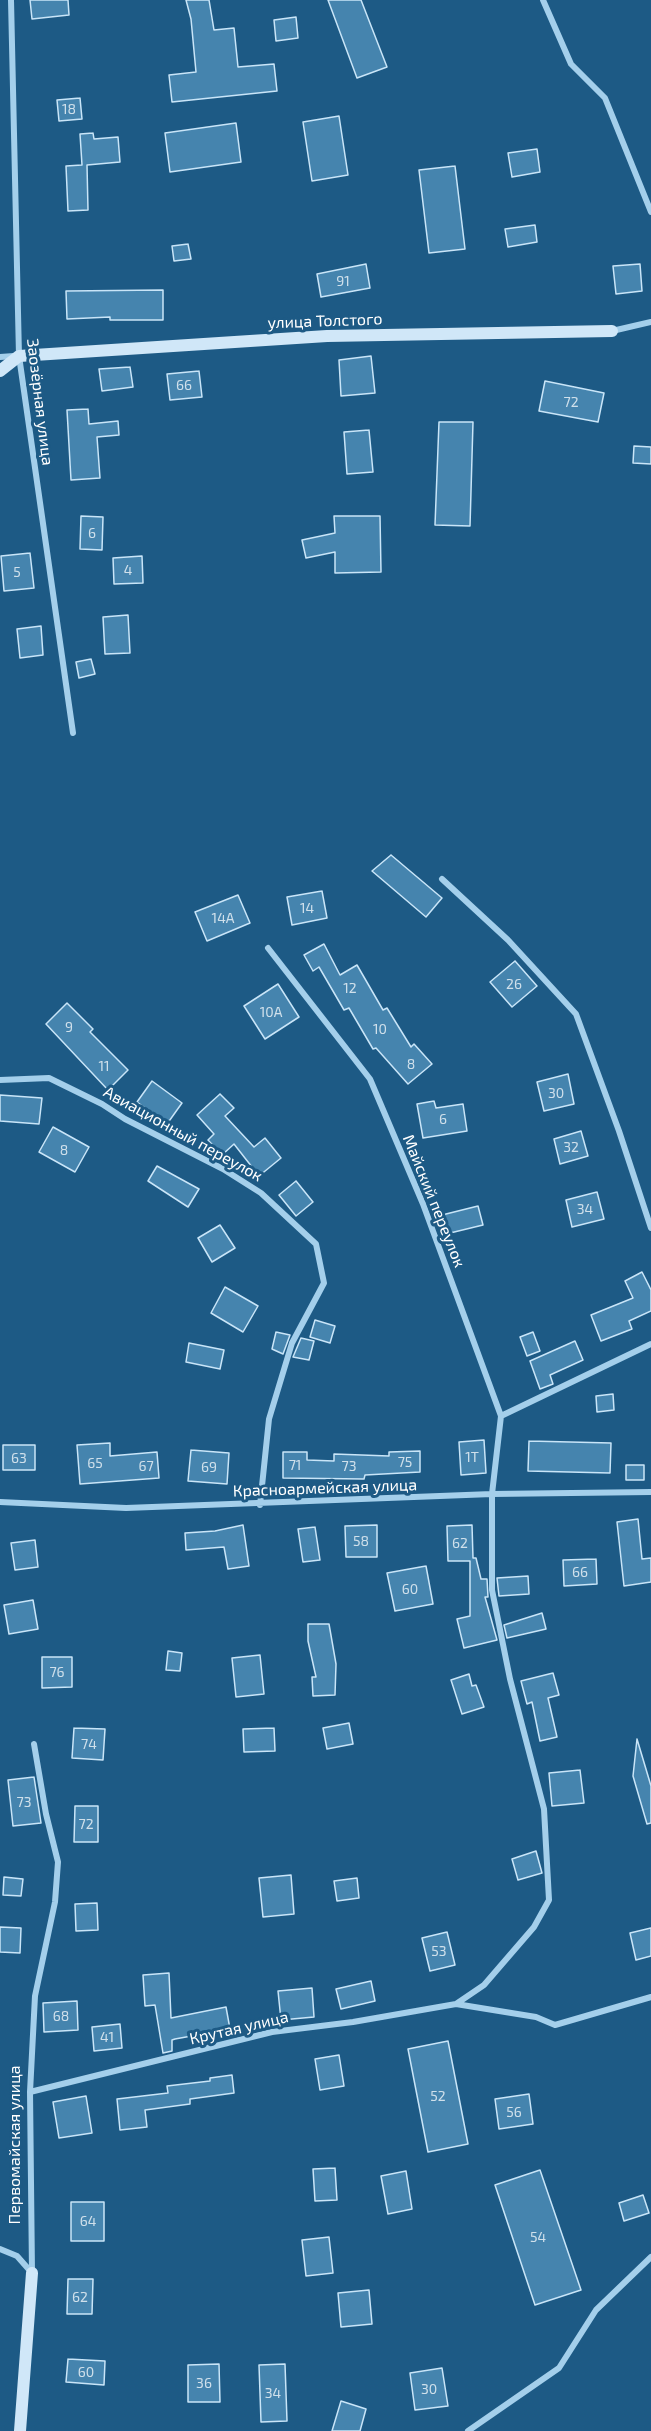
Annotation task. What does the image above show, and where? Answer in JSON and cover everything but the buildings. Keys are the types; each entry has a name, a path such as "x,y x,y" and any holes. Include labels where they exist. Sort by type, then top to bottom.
{"street":[{"name":"Заозёрная улица","path":"11,0 19,356 73,733"},
{"path":"543,0 571,64 605,98 651,212"},
{"name":"улица Толстого","path":"0,357 327,336 612,331 651,322"},
{"path":"0,371 19,356"},
{"path":"442,879 508,940 576,1014 619,1131 651,1228"},
{"name":"Майский переулок","path":"268,948 370,1079 423,1204 501,1416 492,1494 492,1590 510,1679 544,1809 549,1900"},
{"name":"Авиационный переулок","path":"0,1080 49,1078 102,1104 125,1119 223,1169 261,1193 316,1244 324,1283 292,1343 269,1419 260,1505"},
{"path":"501,1416 651,1344"},
{"name":"Красноармейская улица","path":"0,1502 126,1508 260,1505 492,1494 651,1492"},
{"name":"Первомайская улица","path":"20,2431 32,2273 30,2092 35,1995 56,1902 58,1862 46,1814 34,1744"},
{"name":"Крутая улица","path":"456,2004 484,1984 534,1928 549,1900"},
{"name":"Крутая улица","path":"30,2092 272,2032 353,2022 456,2004 536,2017 555,2025 651,1997"},
{"path":"0,2249 17,2256 32,2273"},
{"path":"468,2431 559,2368 596,2310 651,2257"}]}
